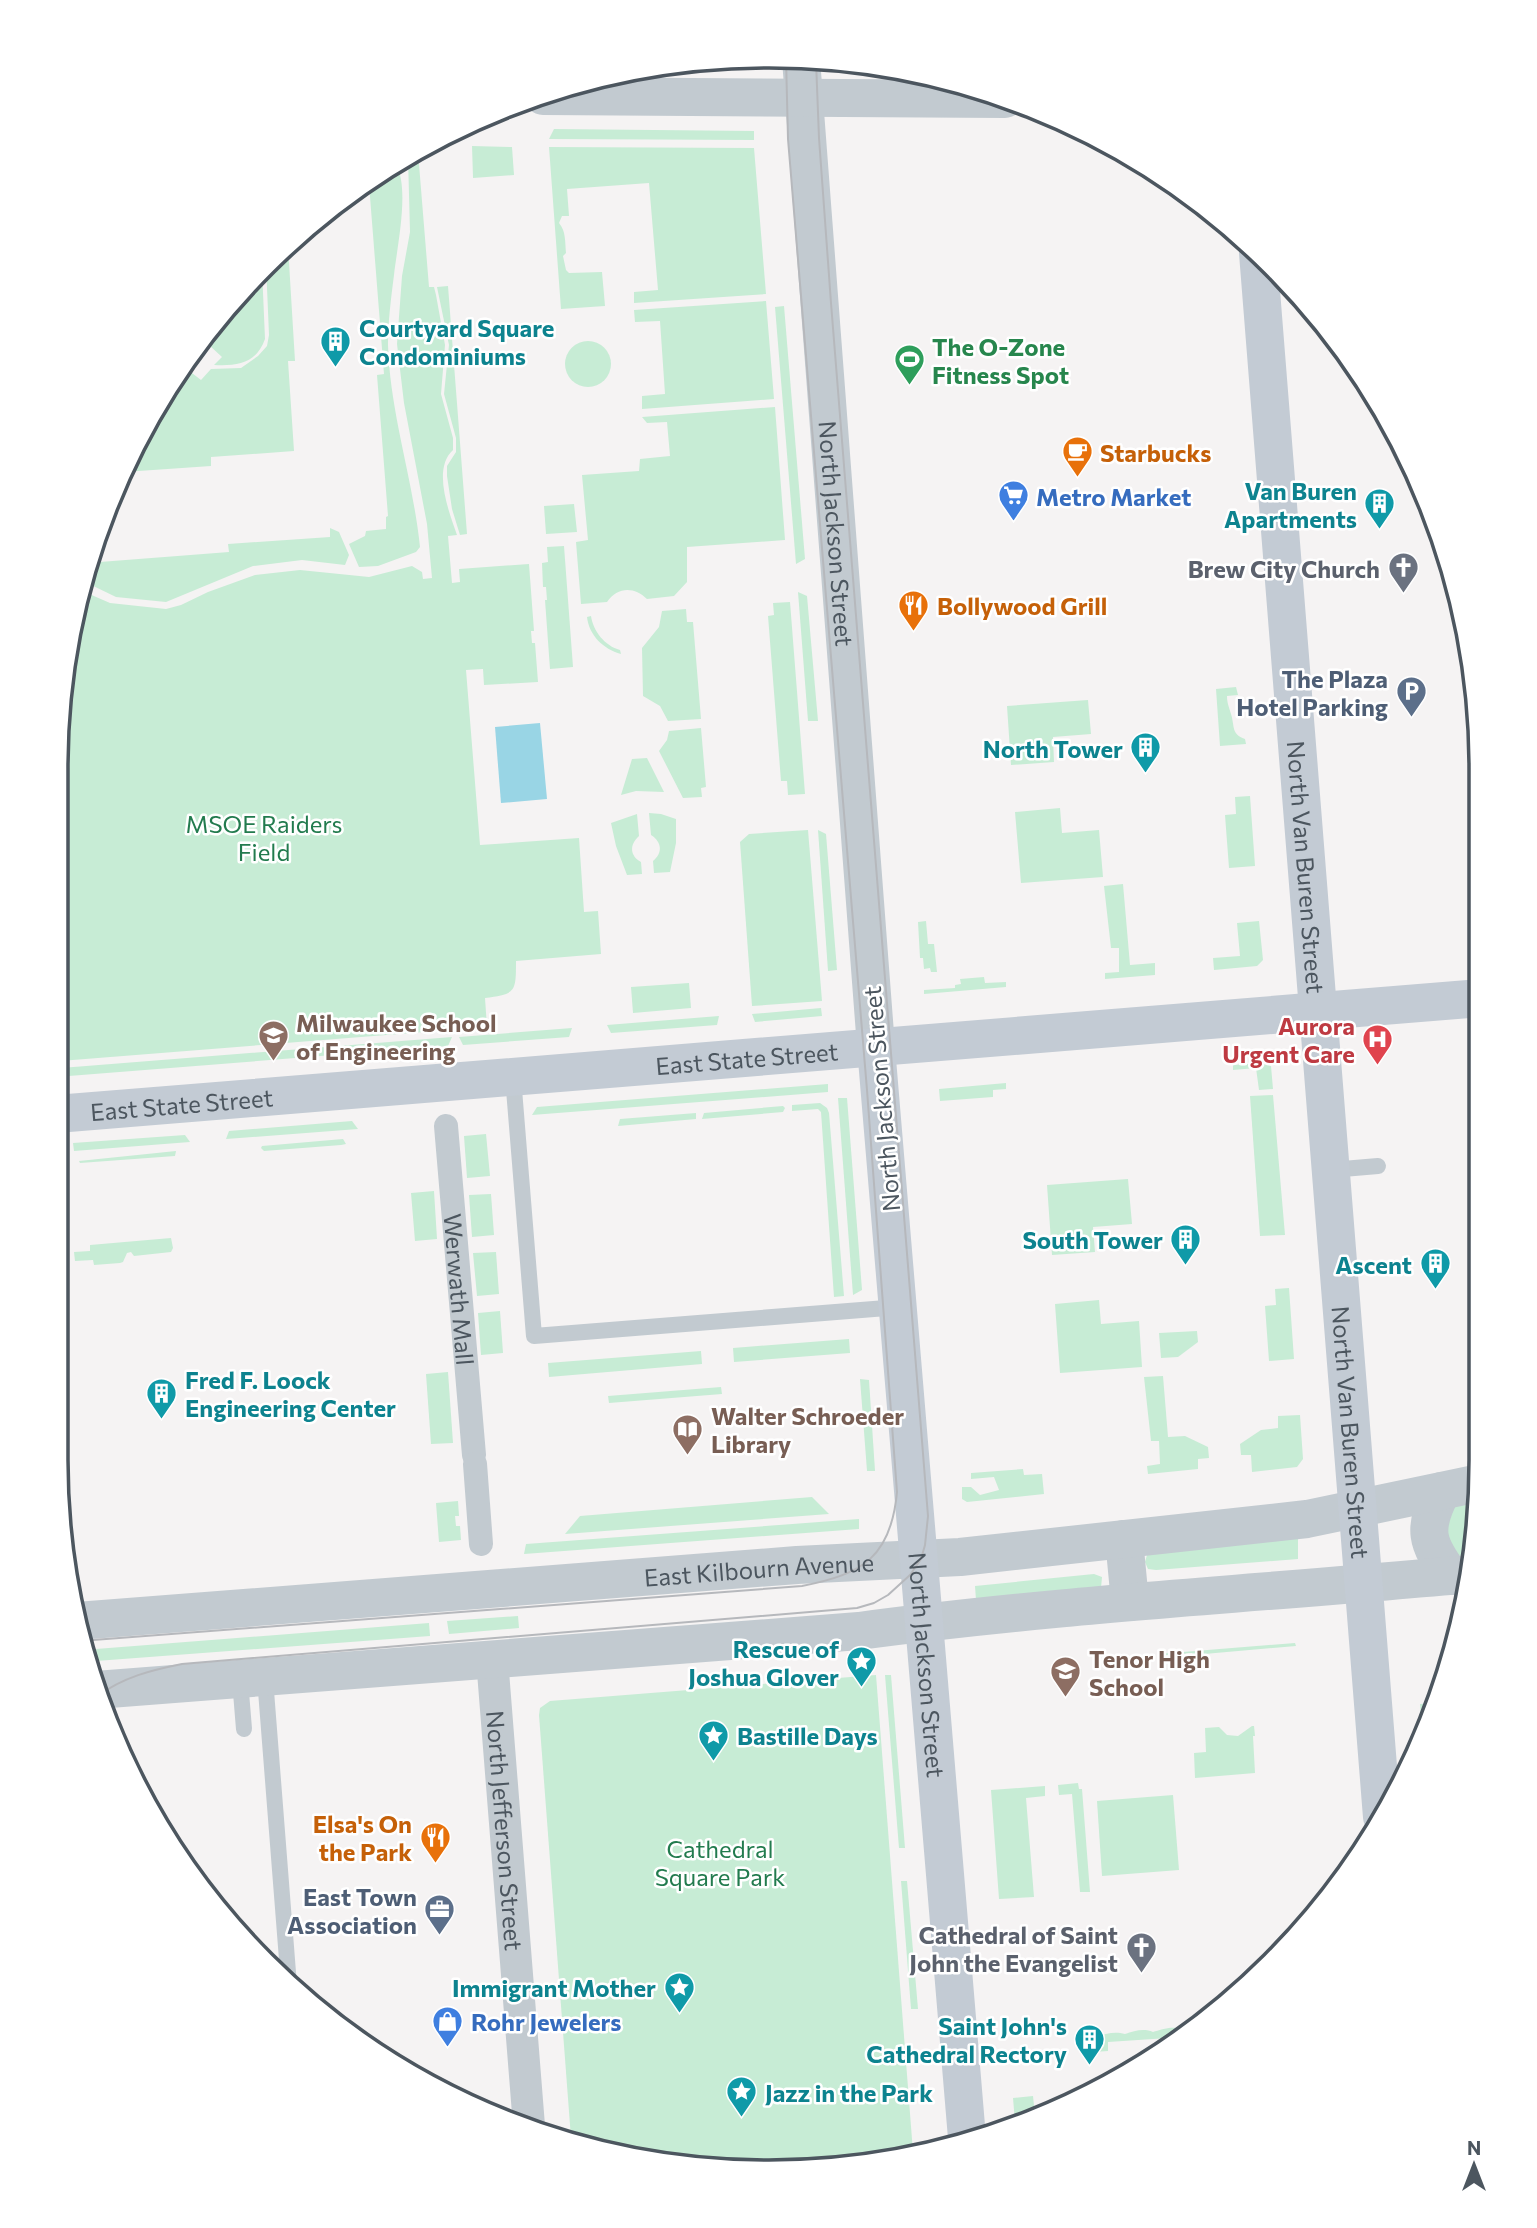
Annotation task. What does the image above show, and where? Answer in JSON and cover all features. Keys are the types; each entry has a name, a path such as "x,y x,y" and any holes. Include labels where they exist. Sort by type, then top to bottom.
{"main road":[{"name":"North Van Buren Street","path":"1259,269 1381,1800"},
{"name":"East State Street","path":"68,1113 1469,999"},
{"name":"North Jackson Street","path":"876,1047 966,2131"}],"street":[{"name":"North Jackson Street","path":"802,69 876,1047"},
{"path":"573,96 973,99"},
{"name":"Werwath Mall","path":"446,1126 481,1544"},
{"name":"East Kilbourn Avenue","path":"87,1620 797,1565 960,1557 1307,1519 1468,1485"},
{"path":"1442,1491 1430,1517 1429,1538 1440,1560 1459,1574"},
{"path":"1124,1539 1130,1602"},
{"path":"107,1689 859,1631 974,1615 1459,1575"},
{"name":"North Jefferson Street","path":"492,1659 527,2117"}],"lane":[{"path":"513,1077 534,1336 899,1307"},
{"path":"1331,1170 1378,1166"},
{"path":"244,1729 253,1679"},
{"path":"253,1679 287,1968"}],"green space":[{"path":"554,129 754,131 754,140 549,139"},
{"path":"472,146 512,147 514,175 473,178"},
{"path":"549,147 754,148 766,294 634,303 634,292 658,290 649,183 567,189 569,216 562,216 559,223 565,237 566,253 563,256 566,270 569,273 602,272 605,306 561,309"},
{"name":"MSOE Raiders Field","path":"419,162 429,287 434,287 445,345 441,394 453,438 453,450 447,458 443,479 457,535 448,536 452,583 460,582 459,569 529,564 534,631 531,631 532,643 535,643 538,682 484,685 483,669 466,670 480,845 579,838 584,912 598,911 601,954 516,961 516,979 512,990 503,995 485,998 487,1027 68,1060 70,723 74,677 90,594 110,603 166,609 255,575 300,570 369,577 412,566 422,572 423,579 432,578 427,524 404,403 397,344 402,276 410,232 408,168"},
{"path":"399,173 402,188 400,234 388,345 393,396 420,547 416,552 378,566 359,567 349,544 365,536 366,531 386,529 388,516 377,375 384,374 370,193"},
{"path":"289,259 295,361 288,361 294,451 211,457 211,466 135,471 162,418 191,372 201,380 211,369 241,368 267,346 267,280"},
{"path":"263,284 265,339 261,347 245,362 214,365 222,357 210,346"},
{"path":"448,286 467,534 460,535 452,509 447,476 447,466 456,452 456,438 444,394 449,345 437,287"},
{"path":"766,301 774,399 642,409 642,396 665,394 660,321 635,322 634,310"},
{"path":"784,306 805,559 796,564 775,307"},
{"path":"588,341 604,348 611,364 604,380 588,387 572,380 565,364 572,348"},
{"path":"775,407 785,540 687,547 687,582 674,596 647,599 637,592 626,590 616,593 607,602 581,604 576,542 588,540 582,475 639,471 640,459 670,456 667,422 647,423 642,417"},
{"path":"574,504 577,532 546,534 544,506"},
{"path":"330,528 339,532 349,555 345,565 302,560 253,566 166,602 116,597 92,586 99,562 229,552 228,544 330,537"},
{"path":"564,546 573,667 550,669 547,600 546,587 543,587 542,563 548,562 547,547"},
{"path":"798,592 807,596 818,721 808,721"},
{"path":"790,602 805,794 788,795 787,781 781,781 768,616 774,615 773,603"},
{"path":"686,609 687,622 693,622 701,719 668,721 660,706 643,696 642,648 659,627 662,611"},
{"path":"591,616 601,637 620,650 621,654 603,645 594,635 588,624 587,617"},
{"path":"1236,687 1238,695 1227,696 1227,701 1234,730 1245,739 1246,744 1220,746 1216,689"},
{"path":"1088,700 1091,734 1053,737 1054,762 1011,765 1007,706"},
{"path":"701,728 706,787 701,788 702,797 683,798 659,751 667,740 669,731"},
{"path":"647,758 664,792 636,791 621,795 632,759"},
{"path":"1250,796 1255,866 1229,868 1225,815 1236,814 1235,797"},
{"path":"1060,808 1062,833 1099,830 1103,877 1021,883 1015,812"},
{"path":"649,813 676,819 676,843 670,872 654,873 653,861 660,848 651,835"},
{"path":"637,814 639,836 632,850 641,862 642,874 627,875 611,823"},
{"path":"808,830 822,1001 752,1006 740,842 749,834"},
{"path":"818,830 826,834 837,970 828,971"},
{"path":"1123,884 1130,965 1155,963 1155,975 1105,979 1105,973 1119,972 1119,948 1111,948 1104,886"},
{"path":"926,921 928,944 934,944 937,972 931,972 930,968 924,969 923,958 920,958 918,922"},
{"path":"1259,921 1263,960 1257,966 1214,970 1213,958 1240,956 1237,923"},
{"path":"984,977 985,983 1006,982 1006,987 924,994 924,990 955,988 955,985 961,984 960,979"},
{"path":"689,983 691,1008 633,1013 631,987"},
{"path":"821,1008 822,1016 755,1022 752,1014"},
{"path":"719,1016 717,1025 611,1033 607,1025"},
{"path":"572,1028 569,1037 463,1045 459,1037"},
{"path":"452,1037 448,1046 68,1076 68,1067"},
{"path":"1264,1063 1271,1066 1273,1089 1259,1090 1256,1068 1233,1070 1233,1065"},
{"path":"1006,1083 1006,1089 993,1090 993,1097 940,1101 939,1089"},
{"path":"828,1084 828,1092 532,1115 537,1107"},
{"path":"1273,1095 1285,1235 1260,1236 1250,1096"},
{"path":"838,1098 847,1098 862,1290 853,1295"},
{"path":"820,1103 829,1113 844,1296 834,1297 821,1112 818,1109 792,1111 792,1105"},
{"path":"783,1106 783,1112 702,1119 704,1113"},
{"path":"696,1113 696,1119 618,1126 620,1119"},
{"path":"352,1121 358,1129 226,1139 229,1131"},
{"path":"486,1134 490,1176 467,1178 464,1136"},
{"path":"185,1135 190,1142 74,1151 73,1143"},
{"path":"343,1139 346,1144 264,1151 261,1148 262,1146"},
{"path":"176,1151 175,1156 79,1161"},
{"path":"1128,1179 1132,1224 1093,1227 1095,1252 1052,1255 1047,1185"},
{"path":"434,1191 437,1239 415,1241 411,1193"},
{"path":"491,1194 494,1235 472,1237 469,1195"},
{"path":"171,1238 171,1252 134,1256 131,1252 127,1253 120,1263 94,1265 93,1260 75,1261 74,1252 90,1251 90,1245"},
{"path":"496,1252 499,1294 477,1296 473,1253"},
{"path":"1289,1288 1294,1359 1269,1361 1265,1306 1276,1305 1275,1289"},
{"path":"1099,1300 1101,1324 1139,1321 1142,1367 1060,1373 1055,1304"},
{"path":"500,1311 503,1353 481,1355 478,1313"},
{"path":"1197,1331 1198,1342 1178,1357 1161,1358 1159,1333"},
{"path":"849,1339 850,1353 734,1362 733,1348"},
{"path":"701,1351 702,1364 549,1377 548,1363"},
{"path":"448,1372 453,1443 431,1444 426,1374"},
{"path":"1163,1376 1168,1437 1185,1436 1208,1447 1209,1458 1198,1459 1198,1469 1148,1474 1147,1466 1160,1464 1159,1441 1151,1441 1144,1377"},
{"path":"860,1379 869,1380 875,1471 867,1471"},
{"path":"721,1387 722,1394 609,1403 608,1396"},
{"path":"1300,1415 1303,1459 1297,1467 1252,1472 1251,1455 1241,1455 1240,1444 1261,1430 1278,1428 1278,1416"},
{"path":"1023,1469 1024,1475 1042,1474 1044,1494 967,1502 962,1499 962,1487 971,1487 980,1495 999,1490 994,1477 971,1479 971,1473"},
{"path":"812,1497 829,1514 565,1534 580,1516"},
{"path":"458,1501 459,1516 455,1516 456,1526 460,1526 461,1540 439,1542 436,1503"},
{"path":"1467,1503 1462,1556 1452,1554 1443,1520 1451,1508"},
{"path":"859,1519 859,1529 524,1554 526,1544"},
{"path":"1298,1537 1298,1559 1156,1570 1148,1569 1145,1562 1147,1555"},
{"path":"1094,1574 1102,1577 1101,1588 976,1600 975,1586"},
{"path":"518,1616 519,1628 449,1634 447,1621"},
{"path":"429,1623 430,1636 98,1661 96,1649"},
{"path":"1295,1643 1296,1646 1158,1656 1158,1654"},
{"name":"Cathedral Square Park","path":"876,1675 912,2144 860,2154 768,2160 677,2154 570,2131 539,1715 540,1708 550,1701"},
{"path":"885,1675 891,1675 905,1848 899,1848"},
{"path":"1252,1726 1255,1736 1255,1773 1195,1778 1194,1753 1206,1752 1205,1728 1219,1727 1227,1735 1238,1736"},
{"path":"1078,1783 1079,1789 1082,1789 1090,1892 1080,1892 1072,1794 1059,1795 1058,1785"},
{"path":"1045,1786 1045,1796 1026,1798 1034,1897 999,1899 991,1790"},
{"path":"1173,1795 1179,1870 1102,1876 1097,1801"},
{"path":"901,1881 907,1881 918,2009 911,2009"},
{"path":"1176,2029 1163,2038 1108,2042 1108,2051 1094,2052 1095,2037"},
{"path":"1033,2096 1034,2107 1014,2115 1013,2098"}],"water":[{"path":"540,723 547,799 501,803 495,727"}],"tram line":[{"path":"92,1640 802,1586 857,1568 870,1559 888,1532 897,1492 867,1090 788,139 786,69"},
{"path":"107,1690 128,1679 182,1664 857,1608 888,1595 910,1575 921,1559 928,1516 831,303 816,70"}],"place":[{"name":"Courtyard Square Condominiums","path":"336,368"},
{"name":"The O-Zone Fitness Spot","path":"909,387"},
{"name":"Starbucks","path":"1077,479"},
{"name":"Metro Market","path":"1013,523"},
{"name":"Van Buren Apartments","path":"1380,531"},
{"name":"Brew City Church","path":"1403,595"},
{"name":"Bollywood Grill","path":"914,632"},
{"name":"The Plaza Hotel Parking","path":"1411,719"},
{"name":"North Tower","path":"1146,775"},
{"name":"Milwaukee School of Engineering","path":"273,1063"},
{"name":"Aurora Urgent Care","path":"1378,1066"},
{"name":"South Tower","path":"1186,1266"},
{"name":"Ascent","path":"1435,1291"},
{"name":"Fred F. Loock Engineering Center","path":"162,1420"},
{"name":"Walter Schroeder Library","path":"688,1456"},
{"name":"Rescue of Joshua Glover","path":"862,1689"},
{"name":"Tenor High School","path":"1066,1699"},
{"name":"Bastille Days","path":"714,1762"},
{"name":"Elsa's On the Park","path":"435,1864"},
{"name":"East Town Association","path":"440,1937"},
{"name":"Cathedral of Saint John the Evangelist","path":"1141,1975"},
{"name":"Immigrant Mother","path":"679,2014"},
{"name":"Rohr Jewelers","path":"448,2048"},
{"name":"Saint John's Cathedral Rectory","path":"1090,2066"},
{"name":"Jazz in the Park","path":"742,2119"}]}
